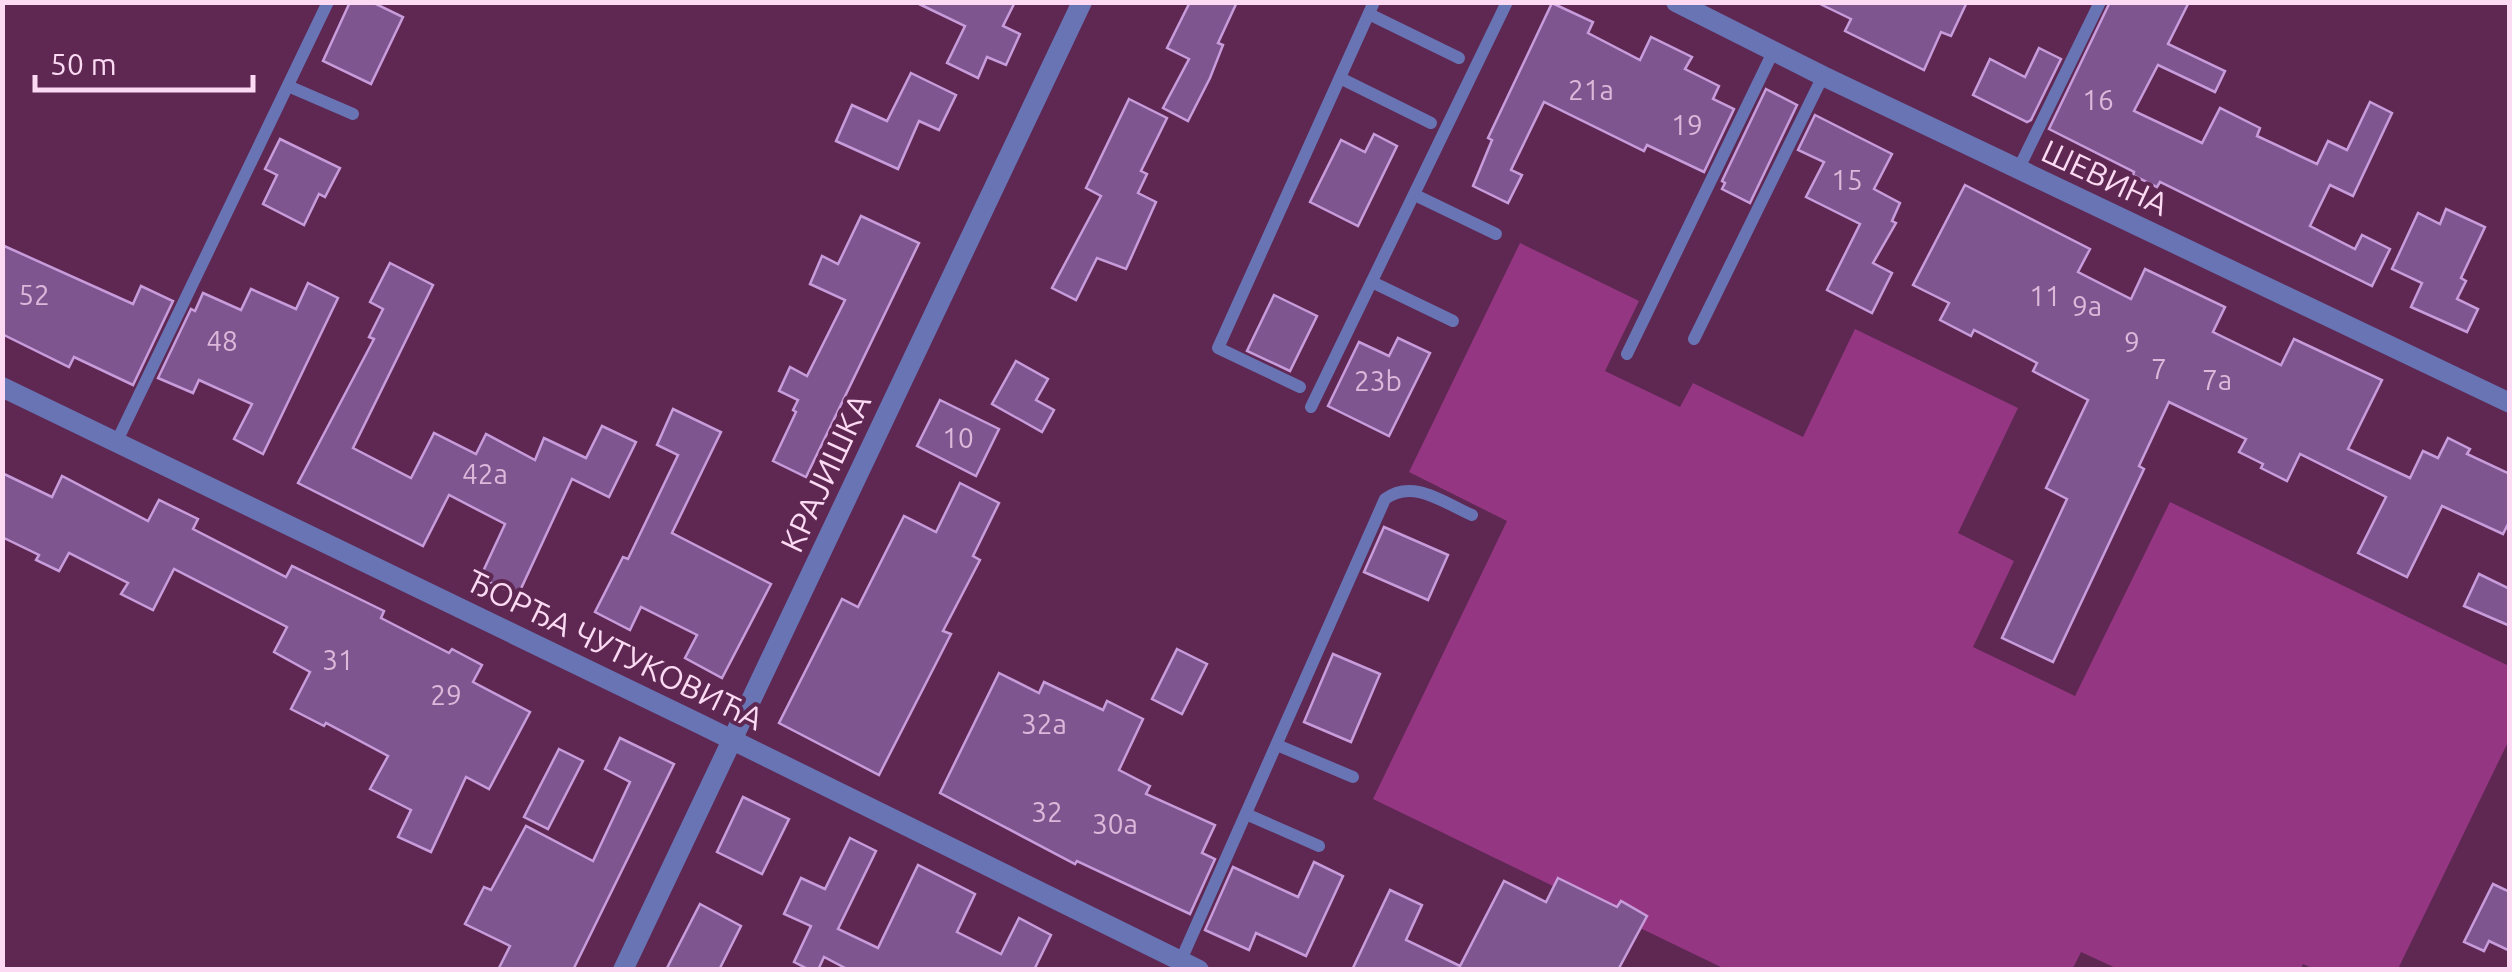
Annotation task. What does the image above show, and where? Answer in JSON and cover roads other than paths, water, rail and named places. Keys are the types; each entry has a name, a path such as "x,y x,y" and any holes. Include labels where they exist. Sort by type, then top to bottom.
{"street":[{"name":"КРАЈИШКА","path":"624,970 1082,2"},
{"name":"ШЕВИНА","path":"1676,2 2018,170 2510,403"},
{"name":"ЂОРЂА ЧУТУКОВИЋА","path":"2,387 1190,965"}],"lane":[{"path":"116,443 328,2"},
{"path":"1311,406 1507,2"},
{"path":"2018,170 2100,2"},
{"path":"1300,388 1218,348 1372,8 1459,58"},
{"path":"1626,354 1773,52"},
{"path":"1694,340 1824,76"},
{"path":"1340,78 1431,123"},
{"path":"288,86 353,114"},
{"path":"1415,195 1496,234"},
{"path":"1372,282 1453,321"},
{"path":"1190,965 1246,814 1385,499 1397,490 1413,489 1472,515"},
{"path":"1277,745 1353,777"},
{"path":"1246,814 1319,846"}]}
